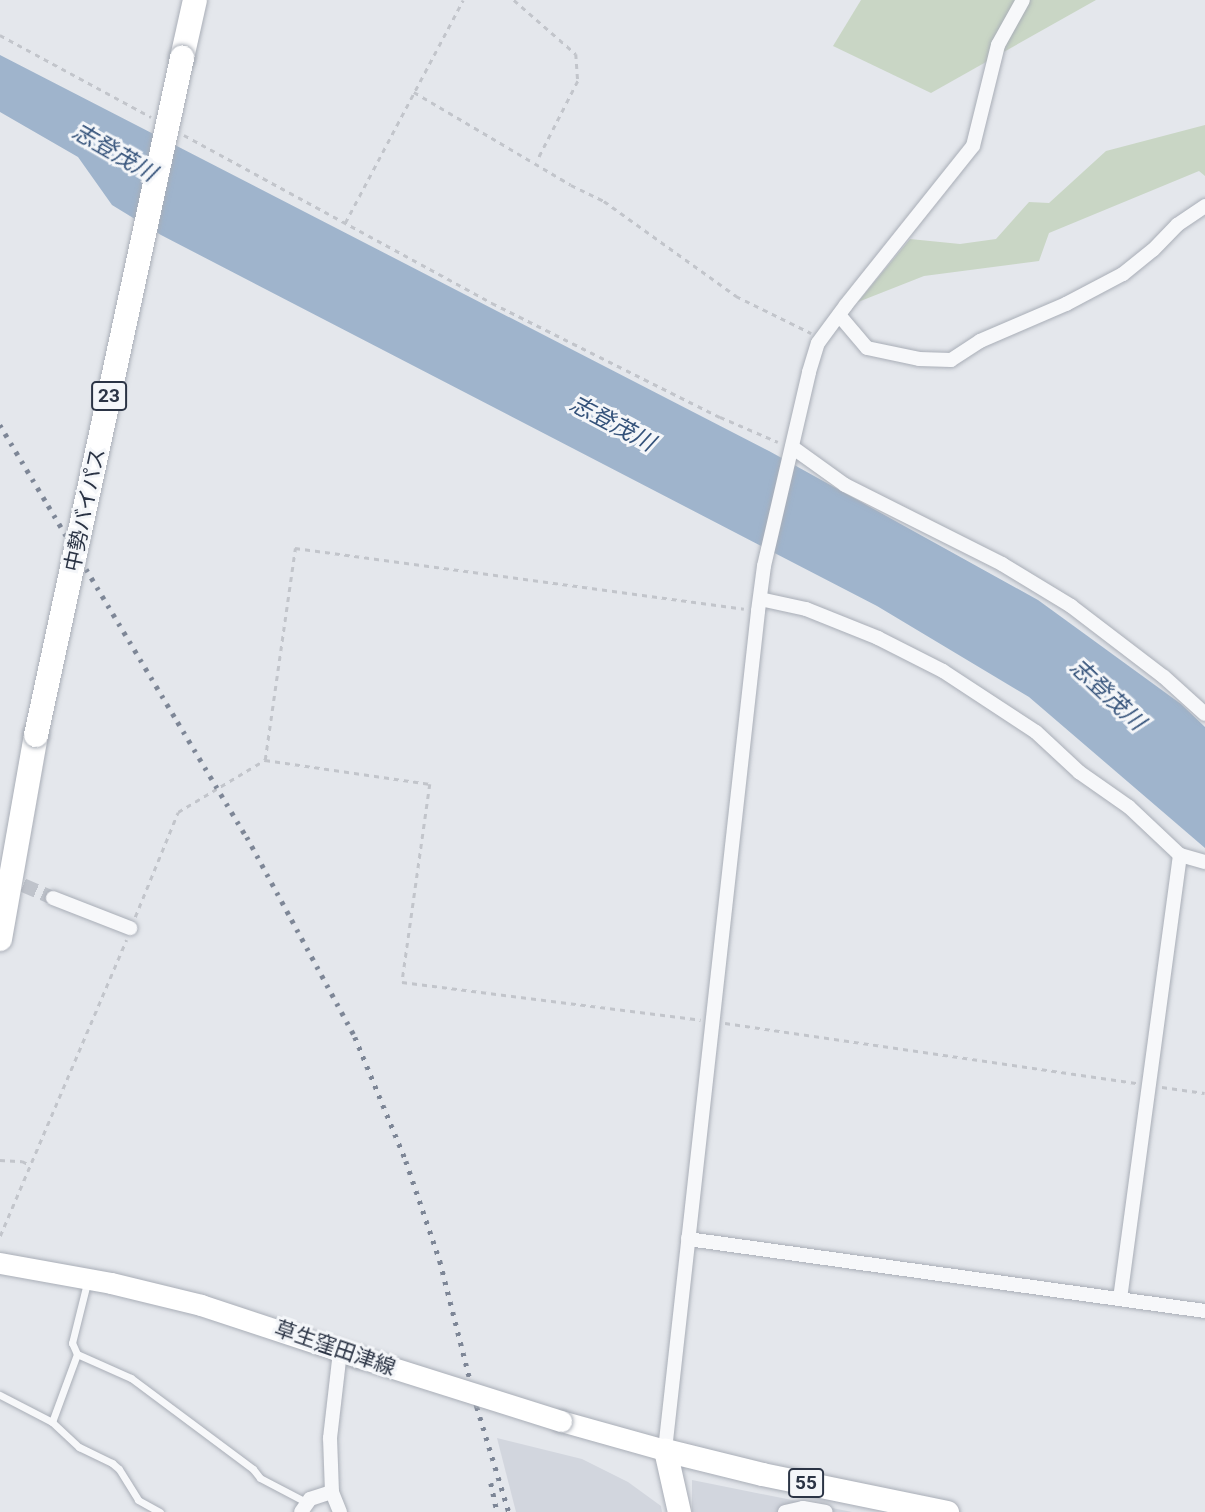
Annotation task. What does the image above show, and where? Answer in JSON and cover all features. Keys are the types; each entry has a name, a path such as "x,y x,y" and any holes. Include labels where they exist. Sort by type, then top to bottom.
{"highway":[{"name":"中勢バイパス","path":"0,939 36,735 195,0"}],"main road":[{"name":"草生窪田津線","path":"0,1263 88,1279 201,1305 349,1355 561,1421 665,1450"},
{"path":"665,1450 678,1512"},
{"name":"55","path":"665,1450 762,1474 947,1512"}],"street":[{"path":"665,1450 764,566 809,372 818,343 970,153 998,45 1023,0"},
{"path":"839,315 867,348 919,359 951,360 980,341 1066,304 1123,274 1153,250 1177,225 1205,206"},
{"path":"792,450 845,485 1002,564 1071,606 1164,677 1205,714"},
{"path":"759,605 806,609 878,638 943,671 1036,732 1079,772 1129,807 1180,855 1205,862"},
{"path":"1120,1299 1180,855"},
{"path":"53,898 130,928"},
{"path":"688,1239 1205,1311"},
{"path":"340,1512 332,1492 330,1438 349,1355"},
{"path":"304,1507 332,1492"},
{"path":"785,1512 803,1508 826,1512"}],"lane":[{"path":"88,1279 72,1343 78,1354 131,1378 253,1469 260,1478 304,1507"},
{"path":"52,1422 78,1354"},
{"path":"0,1395 52,1422 79,1447 119,1469 138,1500 160,1512"}],"path":[{"path":"345,223 463,0"},
{"path":"514,0 576,54 578,81 536,162"},
{"path":"0,35 155,120"},
{"path":"414,92 571,185 604,201 736,296 823,338"},
{"path":"179,132 600,358 792,450"},
{"path":"265,760 295,548 759,605"},
{"path":"0,1236 178,813 265,760 430,784 402,982 712,1021 1205,1093"},
{"path":"0,1160 22,1161 30,1165"}],"shaded area":[{"path":"497,1438 582,1459 628,1482 661,1506 662,1512 516,1512"},
{"path":"692,1480 852,1512 692,1512"}],"green space":[{"path":"861,0 1096,0 931,93 833,46"},
{"path":"1205,125 1205,176 1199,171 1049,233 1039,261 924,276 858,302 910,239 960,244 996,239 1029,202 1049,203 1106,151"}],"water":[{"name":"志登茂川","path":"0,55 769,451 1038,600 1181,704 1205,727 1205,848 1029,697 877,606 161,235 112,205 78,157 0,112"}],"tunnel":[{"path":"4,877 53,898"}],"railway":[{"path":"0,425 247,837 355,1037 406,1161 440,1261 477,1407 509,1512"},
{"path":"491,1483 497,1512"}]}
